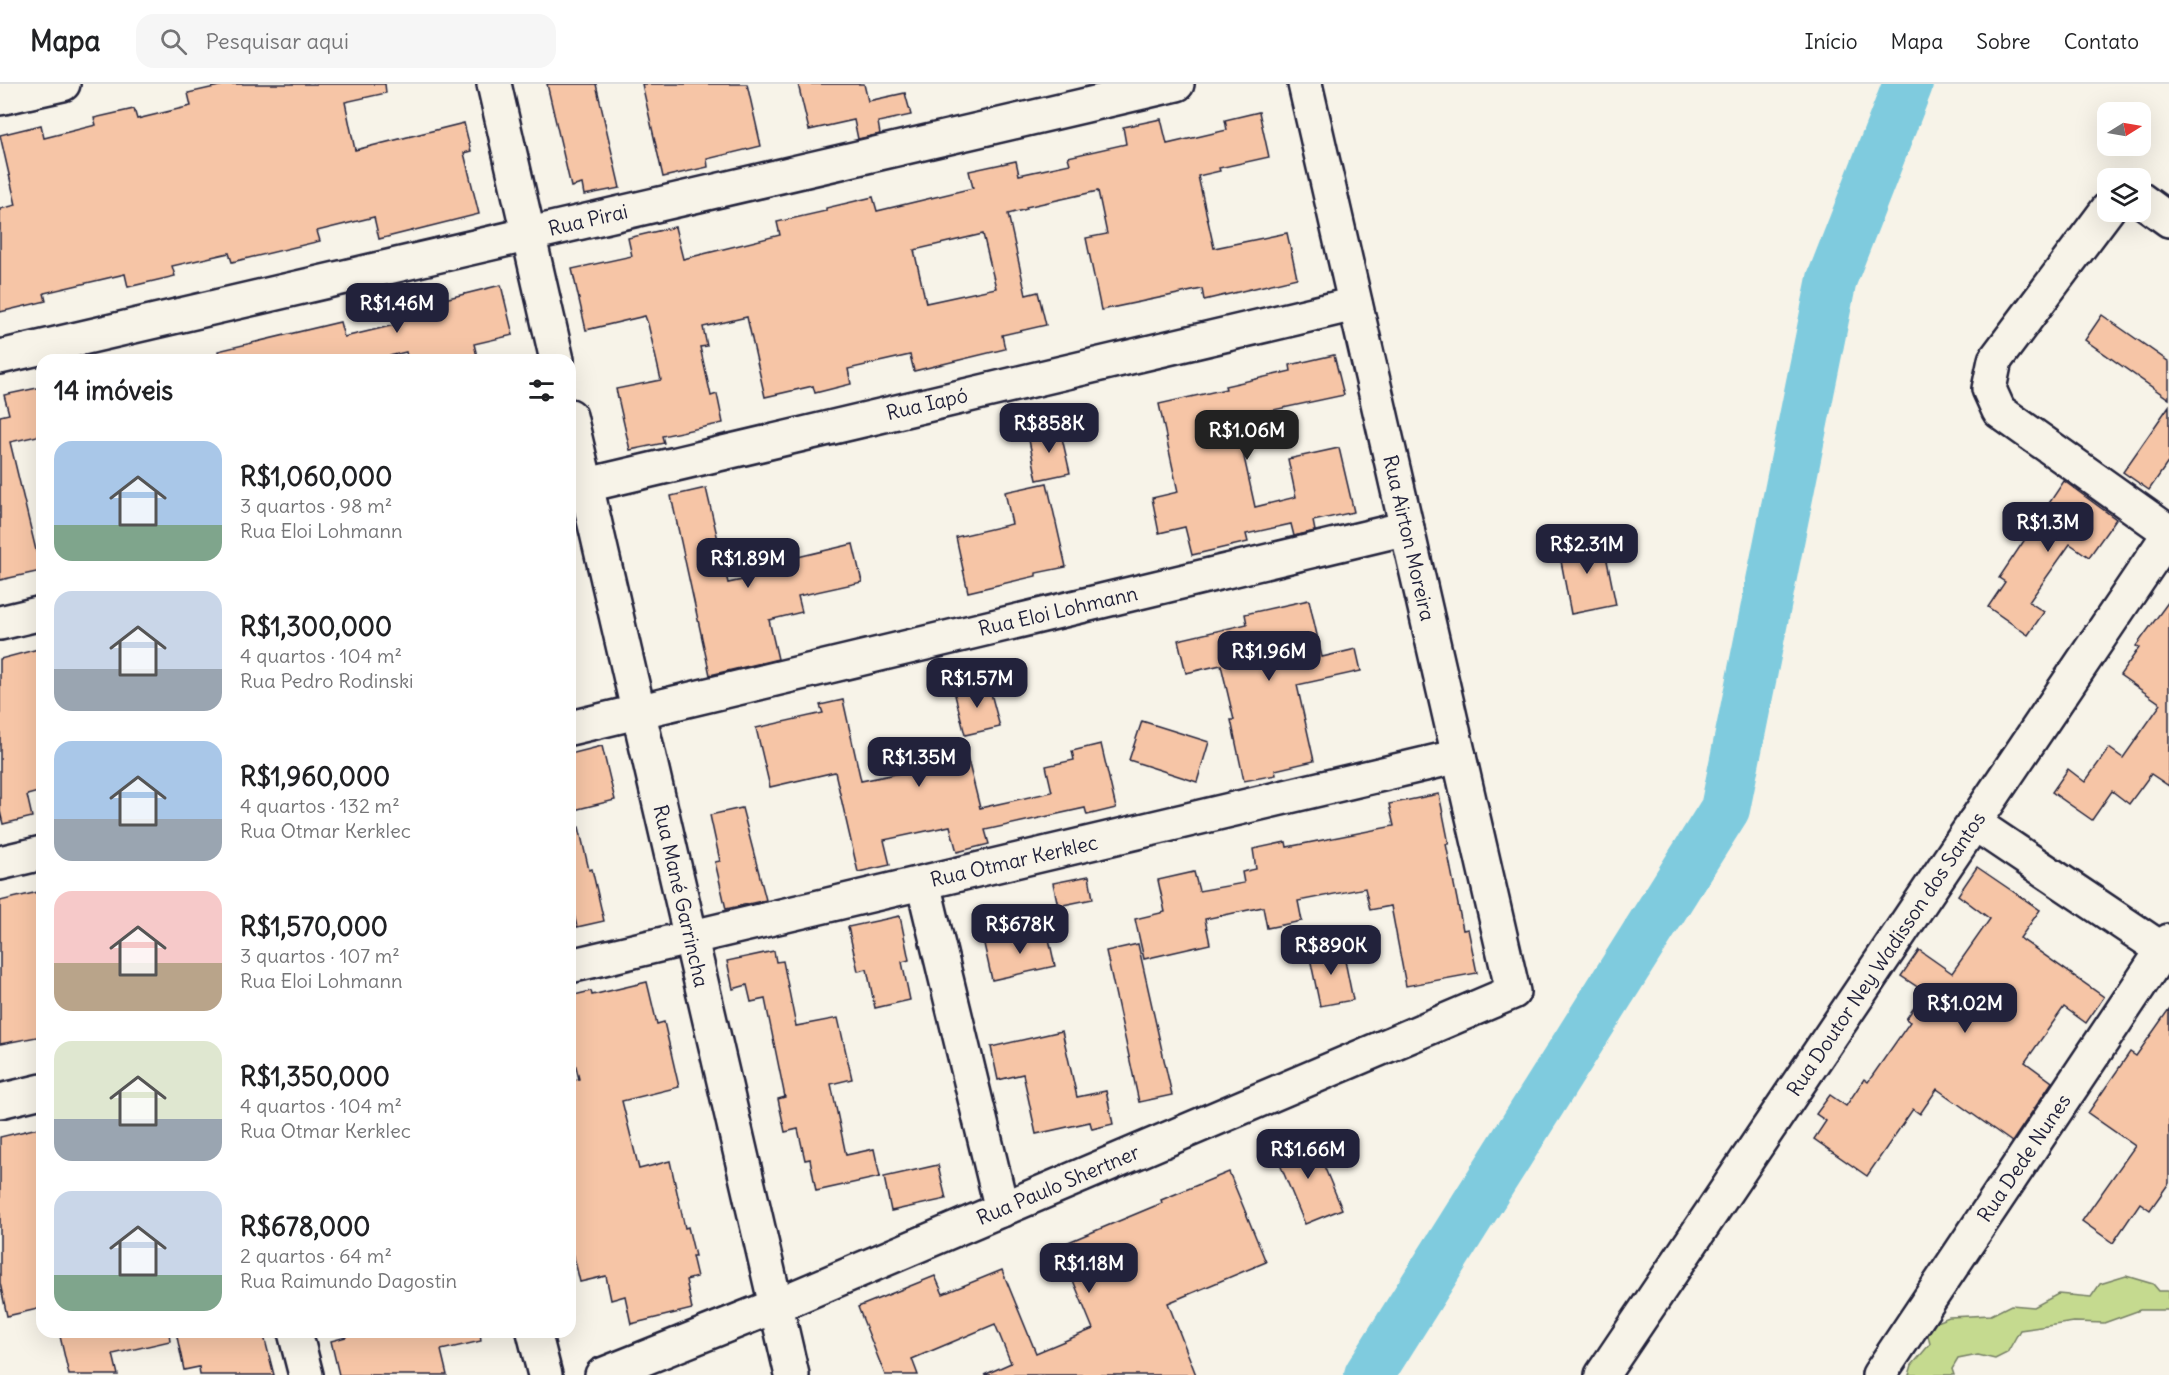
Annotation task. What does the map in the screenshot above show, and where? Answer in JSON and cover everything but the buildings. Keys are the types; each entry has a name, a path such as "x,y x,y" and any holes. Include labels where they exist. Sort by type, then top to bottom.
{"street":[{"path":"0,98 63,84"},
{"path":"494,84 556,354"},
{"name":"Rua Pirai","path":"0,357 1177,84"},
{"name":"Rua Airton Moreira","path":"1305,84 1513,992"},
{"path":"2151,207 2169,220"},
{"path":"2098,222 1995,360 1989,389 2000,411 2169,533"},
{"name":"Rua Iapó","path":"578,487 1355,304"},
{"name":"Rua Mané Garrincha","path":"576,469 578,487 638,711 792,1375"},
{"name":"Rua Eloi Lohmann","path":"576,726 1407,528"},
{"name":"Rua Doutor Ney Wadisson dos Santos","path":"1602,1375 2169,533"},
{"path":"0,623 36,614"},
{"name":"Rua Otmar Kerklec","path":"576,965 1459,756"},
{"path":"1974,823 2167,948"},
{"path":"0,864 36,855"},
{"path":"922,883 1002,1210"},
{"name":"Rua Dede Nunes","path":"1879,1375 2167,948"},
{"name":"Rua Paulo Shertner","path":"602,1375 775,1306 1513,992"},
{"path":"0,1101 36,1092"},
{"path":"297,1338 306,1375"},
{"path":"536,1338 545,1375"}],"green space":[{"path":"2126,1276 2153,1284 2159,1291 2169,1291 2169,1310 2140,1310 2104,1323 2074,1322 2020,1330 2007,1353 1995,1359 1978,1355 1958,1359 1952,1369 1954,1375 1909,1375 1912,1365 1930,1344 1927,1331 1931,1324 1949,1317 1991,1315 2011,1305 2034,1307 2058,1294 2091,1297 2100,1284"}],"waterway":[{"path":"1369,1375 1725,809 1832,279 1908,84"}]}
